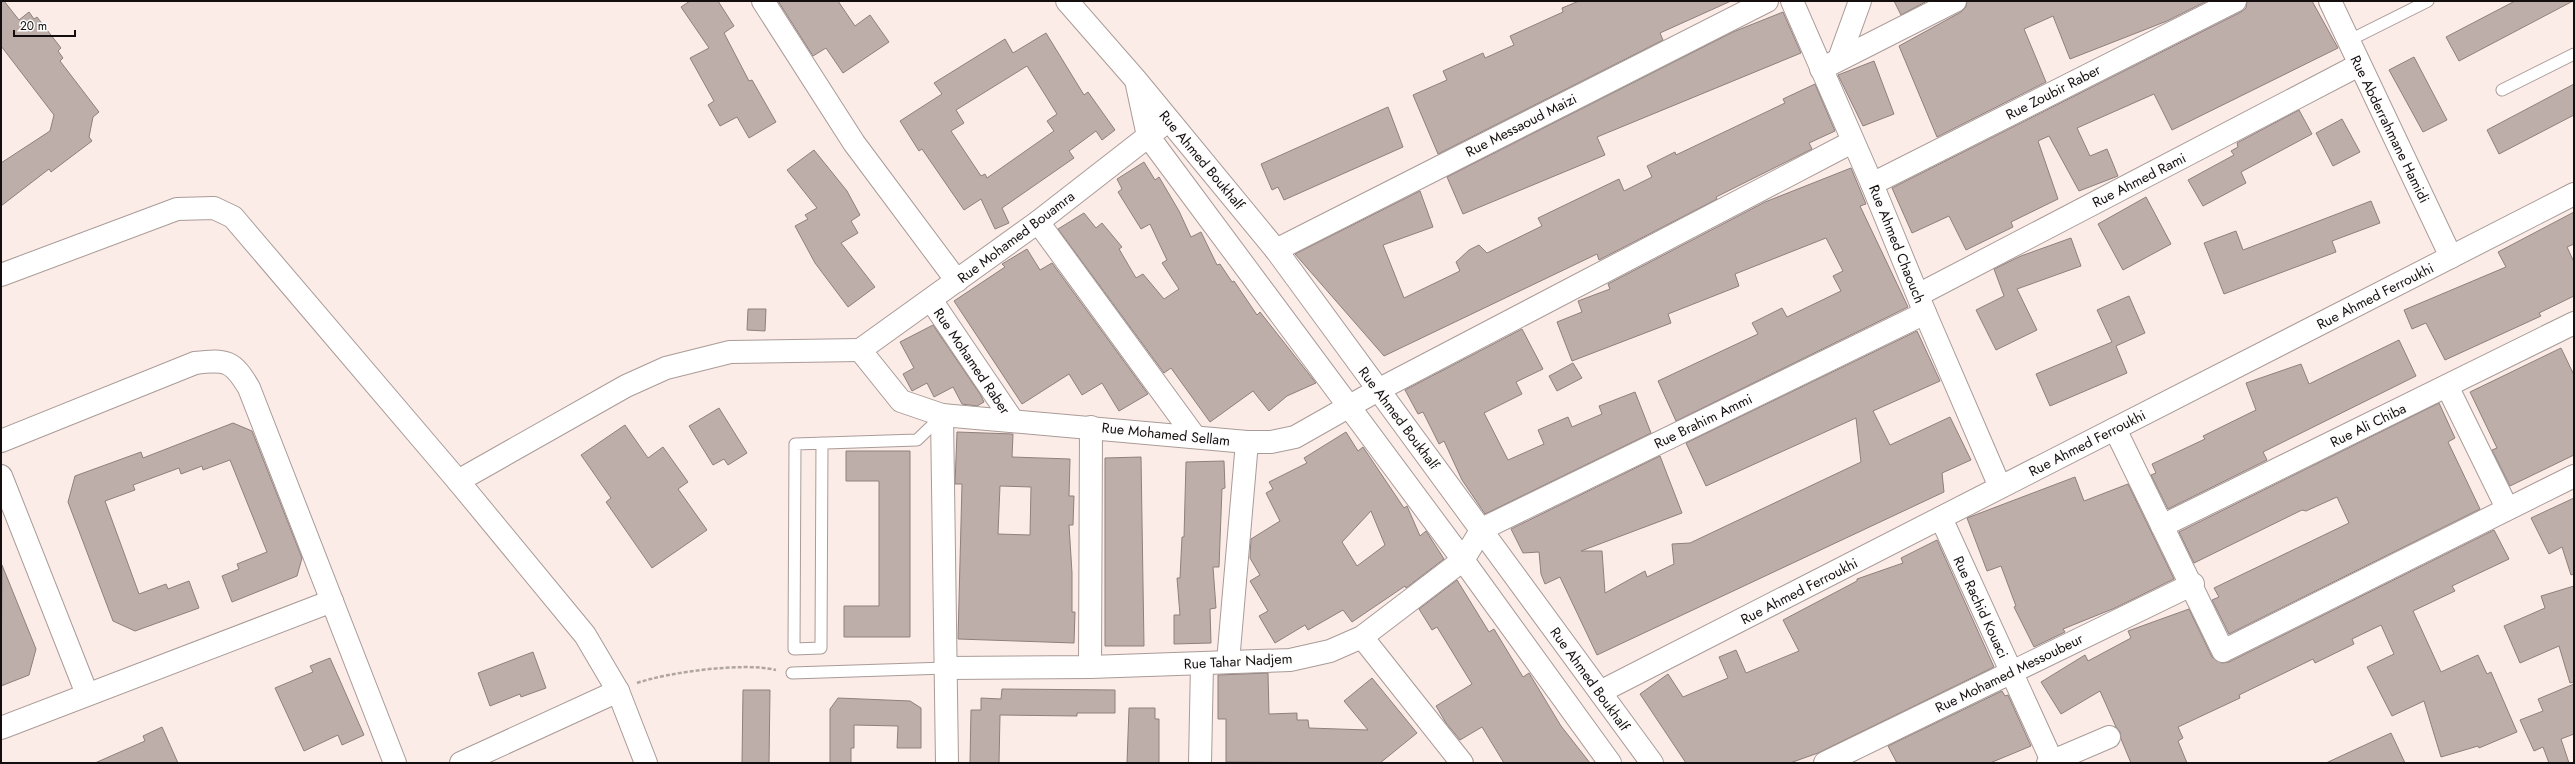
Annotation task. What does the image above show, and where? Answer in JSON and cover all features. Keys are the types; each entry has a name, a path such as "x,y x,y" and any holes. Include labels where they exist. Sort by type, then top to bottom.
{"street":[{"path":"763,1 854,143 957,281"},
{"name":"Rue Ahmed Boukhalf","path":"1067,1 1136,80 1276,250 1482,529 1652,763"},
{"name":"Rue Messaoud Maizi","path":"1276,250 1766,1"},
{"name":"Rue Ahmed Chaouch","path":"1792,1 1830,64 1852,142 1872,184 1921,304 2000,487"},
{"path":"1830,64 1860,1"},
{"path":"1830,64 1955,1"},
{"name":"Rue Zoubir Raber","path":"1872,184 2235,1"},
{"name":"Rue Abderrahmane Hamidi","path":"2330,1 2451,257"},
{"name":"Rue Ahmed Rami","path":"1921,304 2359,65"},
{"path":"1136,80 1148,136 1464,560 1610,763"},
{"name":"Rue Mohamed Bouamra","path":"860,350 1038,222 1168,120"},
{"name":"Rue Mohamed Sellam","path":"860,350 901,401 942,415 1247,442 1271,442 1294,437 1378,390 1852,142"},
{"name":"Rue Ahmed Ferroukhi","path":"1600,692 2574,194"},
{"path":"1,275 178,209 214,208 234,218 458,481 585,635 618,691 646,763"},
{"path":"1038,222 1195,437"},
{"name":"Rue Mohamed Raber","path":"931,300 1013,421"},
{"name":"Rue Brahim Ammi","path":"1482,529 1921,304"},
{"name":"Rue Ali Chiba","path":"2162,526 2574,324"},
{"path":"458,481 626,386 666,368 697,359 730,352 860,350"},
{"path":"1,441 195,364 220,360 237,368 249,388 395,763"},
{"path":"2447,386 2507,508"},
{"path":"942,415 947,763"},
{"path":"1090,667 1091,427"},
{"path":"2115,429 2162,526 2193,584 2223,651 2507,508 2574,476"},
{"path":"1228,662 1247,442"},
{"path":"1,476 87,694"},
{"name":"Rue Rachid Kouaci","path":"1941,518 2050,762"},
{"name":"Rue Tahar Nadjem","path":"946,668 1090,667 1202,664 1290,660 1330,651 1362,637 1464,560 1482,529"},
{"name":"Rue Mohamed Messoubeur","path":"1825,763 2193,584"},
{"path":"1,728 332,601"},
{"path":"1362,637 1462,763"},
{"path":"1200,763 1202,664"},
{"path":"461,763 618,691"},
{"path":"2050,762 2109,737"}],"lane":[{"path":"2348,41 2428,1"},
{"path":"2502,90 2574,54"},
{"path":"822,443 821,648 794,649 795,444 803,444 818,443 917,440 942,415"},
{"path":"792,673 946,668"}],"path":[{"path":"618,691 657,676 683,672 748,668 773,669 792,673"}],"building":[{"path":"1,1 4,1 19,20 29,12 34,19 37,17 61,48 58,51 63,58 60,61 99,112 93,117 89,137 92,141 51,172 49,169 1,206 1,163 50,131 54,115 1,46"},
{"path":"690,1 718,1 734,26 724,33 749,81 752,80 776,122 749,138 737,117 720,126 708,105 714,101 690,58 709,48 681,7"},
{"path":"778,1 838,1 855,26 870,15 889,42 843,73 826,48 813,56"},
{"path":"1579,1 1731,1 1660,33 1663,40 1438,154 1413,95 1447,80 1443,71 1483,53 1485,58 1514,45 1510,36 1563,12 1562,8"},
{"path":"1894,1 1927,1 1901,15"},
{"path":"1967,1 2207,1 2167,21 2070,59 2053,16 2024,29 2046,82 1937,137 1899,46 1961,12 1966,7"},
{"path":"2247,1 2312,1 2338,48 2172,130 2154,94 2077,128 2090,156 2107,149 2118,176 2079,191 2049,136 2038,141 2058,199 2011,222 2013,227 1966,250 1949,216 1912,233 1892,188 2241,12 2246,8"},
{"path":"2515,1 2573,1 2459,61 2446,37"},
{"path":"1783,12 1801,53 1597,137 1605,155 1463,214 1447,177 1733,32"},
{"path":"1046,33 1084,95 1088,92 1115,130 1102,140 1096,131 1069,151 1074,158 1002,208 1009,223 995,229 981,199 964,210 922,149 919,151 900,121 942,94 934,83 1005,39 1013,53","holes":["1027,66 1057,114 1047,121 1054,131 987,178 985,174 981,176 951,131 964,123 956,110"]},
{"path":"2414,57 2447,120 2423,132 2389,70"},
{"path":"1874,61 1894,114 1863,126 1838,75"},
{"path":"1815,84 1835,131 1809,143 1812,149 1716,197 1717,199 1599,260 1597,254 1384,356 1295,254 1420,191 1433,227 1383,245 1404,298 1460,271 1456,262 1469,250 1479,245 1487,253 1542,226 1538,218 1619,179 1624,191 1652,177 1647,166 1675,152 1676,155 1785,103 1783,99"},
{"path":"2574,84 2574,115 2499,154 2487,130"},
{"path":"1388,107 1403,147 1284,200 1278,187 1272,190 1261,164"},
{"path":"2299,110 2312,134 2241,172 2246,183 2203,206 2188,180 2234,155 2231,151 2238,147 2237,143"},
{"path":"2342,119 2360,152 2333,166 2316,133"},
{"path":"814,150 847,191 860,215 851,221 858,233 841,243 875,287 848,307 815,263 795,226 808,219 805,215 817,208 787,170"},
{"path":"1144,162 1155,180 1159,177 1179,211 1191,237 1201,232 1217,265 1220,264 1232,282 1234,281 1257,315 1260,312 1316,383 1287,396 1269,411 1253,391 1210,422 1171,368 1164,373 1058,229 1084,213 1096,228 1102,223 1122,247 1119,249 1136,278 1143,274 1164,299 1179,289 1162,263 1167,260 1150,224 1141,229 1118,192 1122,189 1117,179"},
{"path":"1851,168 1866,204 1860,206 1908,307 1676,421 1658,381 1758,334 1752,323 1782,308 1787,317 1841,291 1833,276 1843,271 1826,238 1735,274 1739,286 1668,314 1671,323 1572,361 1557,322 1582,312 1578,301 1610,289 1608,284 1765,202"},
{"path":"2146,197 2171,244 2123,270 2098,224"},
{"path":"2371,201 2380,223 2332,241 2336,252 2224,294 2204,243 2236,231 2243,250"},
{"path":"2574,212 2574,244 2567,247 2574,262 2574,296 2539,313 2541,316 2445,360 2426,323 2412,329 2404,310 2506,267 2498,252"},
{"path":"2071,238 2081,266 2017,289 2037,330 1996,350 1976,310 2004,296 1994,269 2021,256"},
{"path":"1027,249 1040,270 1052,263 1148,394 1119,411 1102,383 1082,395 1069,374 1022,404 954,301 1005,267 1002,264"},
{"path":"2129,296 2145,333 2116,346 2127,373 2050,406 2036,374 2112,342 2097,310"},
{"path":"748,309 766,309 765,331 747,330"},
{"path":"933,325 984,402 977,406 962,404 953,387 934,397 927,383 912,391 903,374 914,368 900,342"},
{"path":"1522,329 1543,369 1516,382 1522,394 1484,413 1508,460 1544,444 1538,430 1568,417 1572,427 1602,414 1599,406 1635,392 1651,433 1485,514 1462,480 1444,441 1439,444 1423,412 1418,414 1405,390"},
{"path":"1917,331 1940,381 1873,411 1890,445 1950,417 1971,460 1942,473 1944,492 1597,655 1560,577 1545,584 1541,574 1539,552 1523,553 1511,529 1660,456 1682,513 1581,551 1602,551 1605,593 1645,571 1647,577 1674,564 1672,544 1690,543 1861,462 1856,418 1706,486 1686,443"},
{"path":"2399,340 2416,376 2263,452 2267,460 2168,509 2151,475 2156,473 2152,464 2205,439 2203,436 2256,410 2246,383 2301,364 2309,384"},
{"path":"2561,348 2574,375 2574,455 2510,486 2492,450 2497,448 2470,392"},
{"path":"1573,363 1582,378 1557,391 1549,376"},
{"path":"2439,403 2455,438 2448,442 2480,509 2229,634 2212,600 2219,597 2214,588 2349,523 2337,497 2306,511 2302,510 2194,563 2179,532"},
{"path":"719,408 747,453 728,465 724,459 713,465 689,426"},
{"path":"233,423 252,431 302,558 297,576 232,602 222,576 239,569 237,564 267,552 230,460 203,470 202,466 181,474 179,468 133,485 135,490 105,501 139,594 166,584 168,589 189,581 199,608 135,631 113,621 68,502 75,476 141,452 143,458"},
{"path":"625,425 648,458 663,447 688,482 678,489 707,530 652,568 606,502 611,498 581,455"},
{"path":"957,432 1013,434 1012,457 1070,459 1069,496 1074,496 1073,525 1069,525 1072,573 1072,612 1075,612 1074,643 958,639 962,484 955,484","holes":["1000,486 1031,487 1030,535 998,534"]},
{"path":"1346,432 1358,451 1363,447 1404,508 1407,506 1420,536 1426,531 1444,559 1406,588 1405,586 1352,622 1343,610 1308,630 1305,625 1275,643 1259,616 1268,611 1250,581 1260,575 1250,558 1251,539 1280,521 1266,493 1273,489 1269,482 1307,463 1304,458","holes":["1371,511 1385,545 1357,566 1342,542"]},
{"path":"846,451 910,451 910,637 844,637 844,606 879,606 879,481 846,481"},
{"path":"1141,457 1144,646 1105,646 1105,458"},
{"path":"1224,461 1225,488 1222,489 1219,567 1213,567 1216,608 1210,609 1211,643 1174,644 1174,615 1180,615 1177,578 1180,578 1182,537 1184,537 1186,462"},
{"path":"2075,477 2084,501 2128,484 2174,579 2115,608 2063,629 2065,632 2034,647 2014,607 2016,606 2001,566 1987,571 1967,518"},
{"path":"2574,498 2574,574 2571,575 2562,547 2549,554 2531,518"},
{"path":"2494,530 2509,559 2452,586 2455,591 2413,611 2441,672 2478,655 2487,674 2491,672 2517,732 2479,748 2478,746 2441,757 2424,701 2392,716 2367,667 2394,654 2381,625 2352,639 2354,644 2315,663 2313,659 2239,695 2240,698 2178,727 2183,738 2178,741 2187,763 2131,763 2121,739 2120,732 2116,727 2100,691 2061,714 2041,682 2085,655 2088,661 2131,638 2128,631 2189,609 2212,657 2222,663 2229,662"},
{"path":"1937,540 1994,667 1818,753 1790,763 1686,763 1640,694 1668,674 1683,697 1728,678 1719,657 1736,650 1746,673 1799,651 1783,620 1857,581 1857,579 1903,563 1901,558"},
{"path":"2,565 36,649 29,675 1,686"},
{"path":"1457,580 1489,632 1494,629 1523,677 1529,673 1561,726 1590,763 1504,763 1482,727 1460,740 1446,723 1436,706 1472,684 1437,627 1432,630 1419,609"},
{"path":"2574,586 2574,682 2570,683 2559,646 2520,663 2504,626 2545,608 2541,596"},
{"path":"533,652 546,688 521,697 520,694 490,706 478,673"},
{"path":"330,658 364,735 342,745 338,735 304,751 275,688 313,672 310,666"},
{"path":"1268,673 1269,714 1297,713 1297,720 1308,720 1309,728 1368,730 1344,701 1372,678 1417,733 1380,763 1226,762 1226,719 1218,719 1218,675"},
{"path":"2574,684 2574,734 2561,739 2569,763 2549,763 2543,747 2534,751 2520,720 2543,711 2538,699"},
{"path":"1002,689 1115,690 1115,713 1077,713 1077,716 1000,715 999,763 970,763 971,710 981,710 981,698 1001,699"},
{"path":"743,690 770,690 769,763 742,763"},
{"path":"2002,691 2005,696 2008,695 2031,746 1990,763 1897,763 1888,746"},
{"path":"838,698 910,701 921,708 921,748 897,748 898,726 854,725 854,748 851,748 851,763 830,763 830,709"},
{"path":"1129,708 1155,708 1155,719 1159,719 1159,763 1127,763"},
{"path":"162,727 178,763 95,763 145,741 143,736"},
{"path":"2391,733 2405,763 2326,763"}]}
